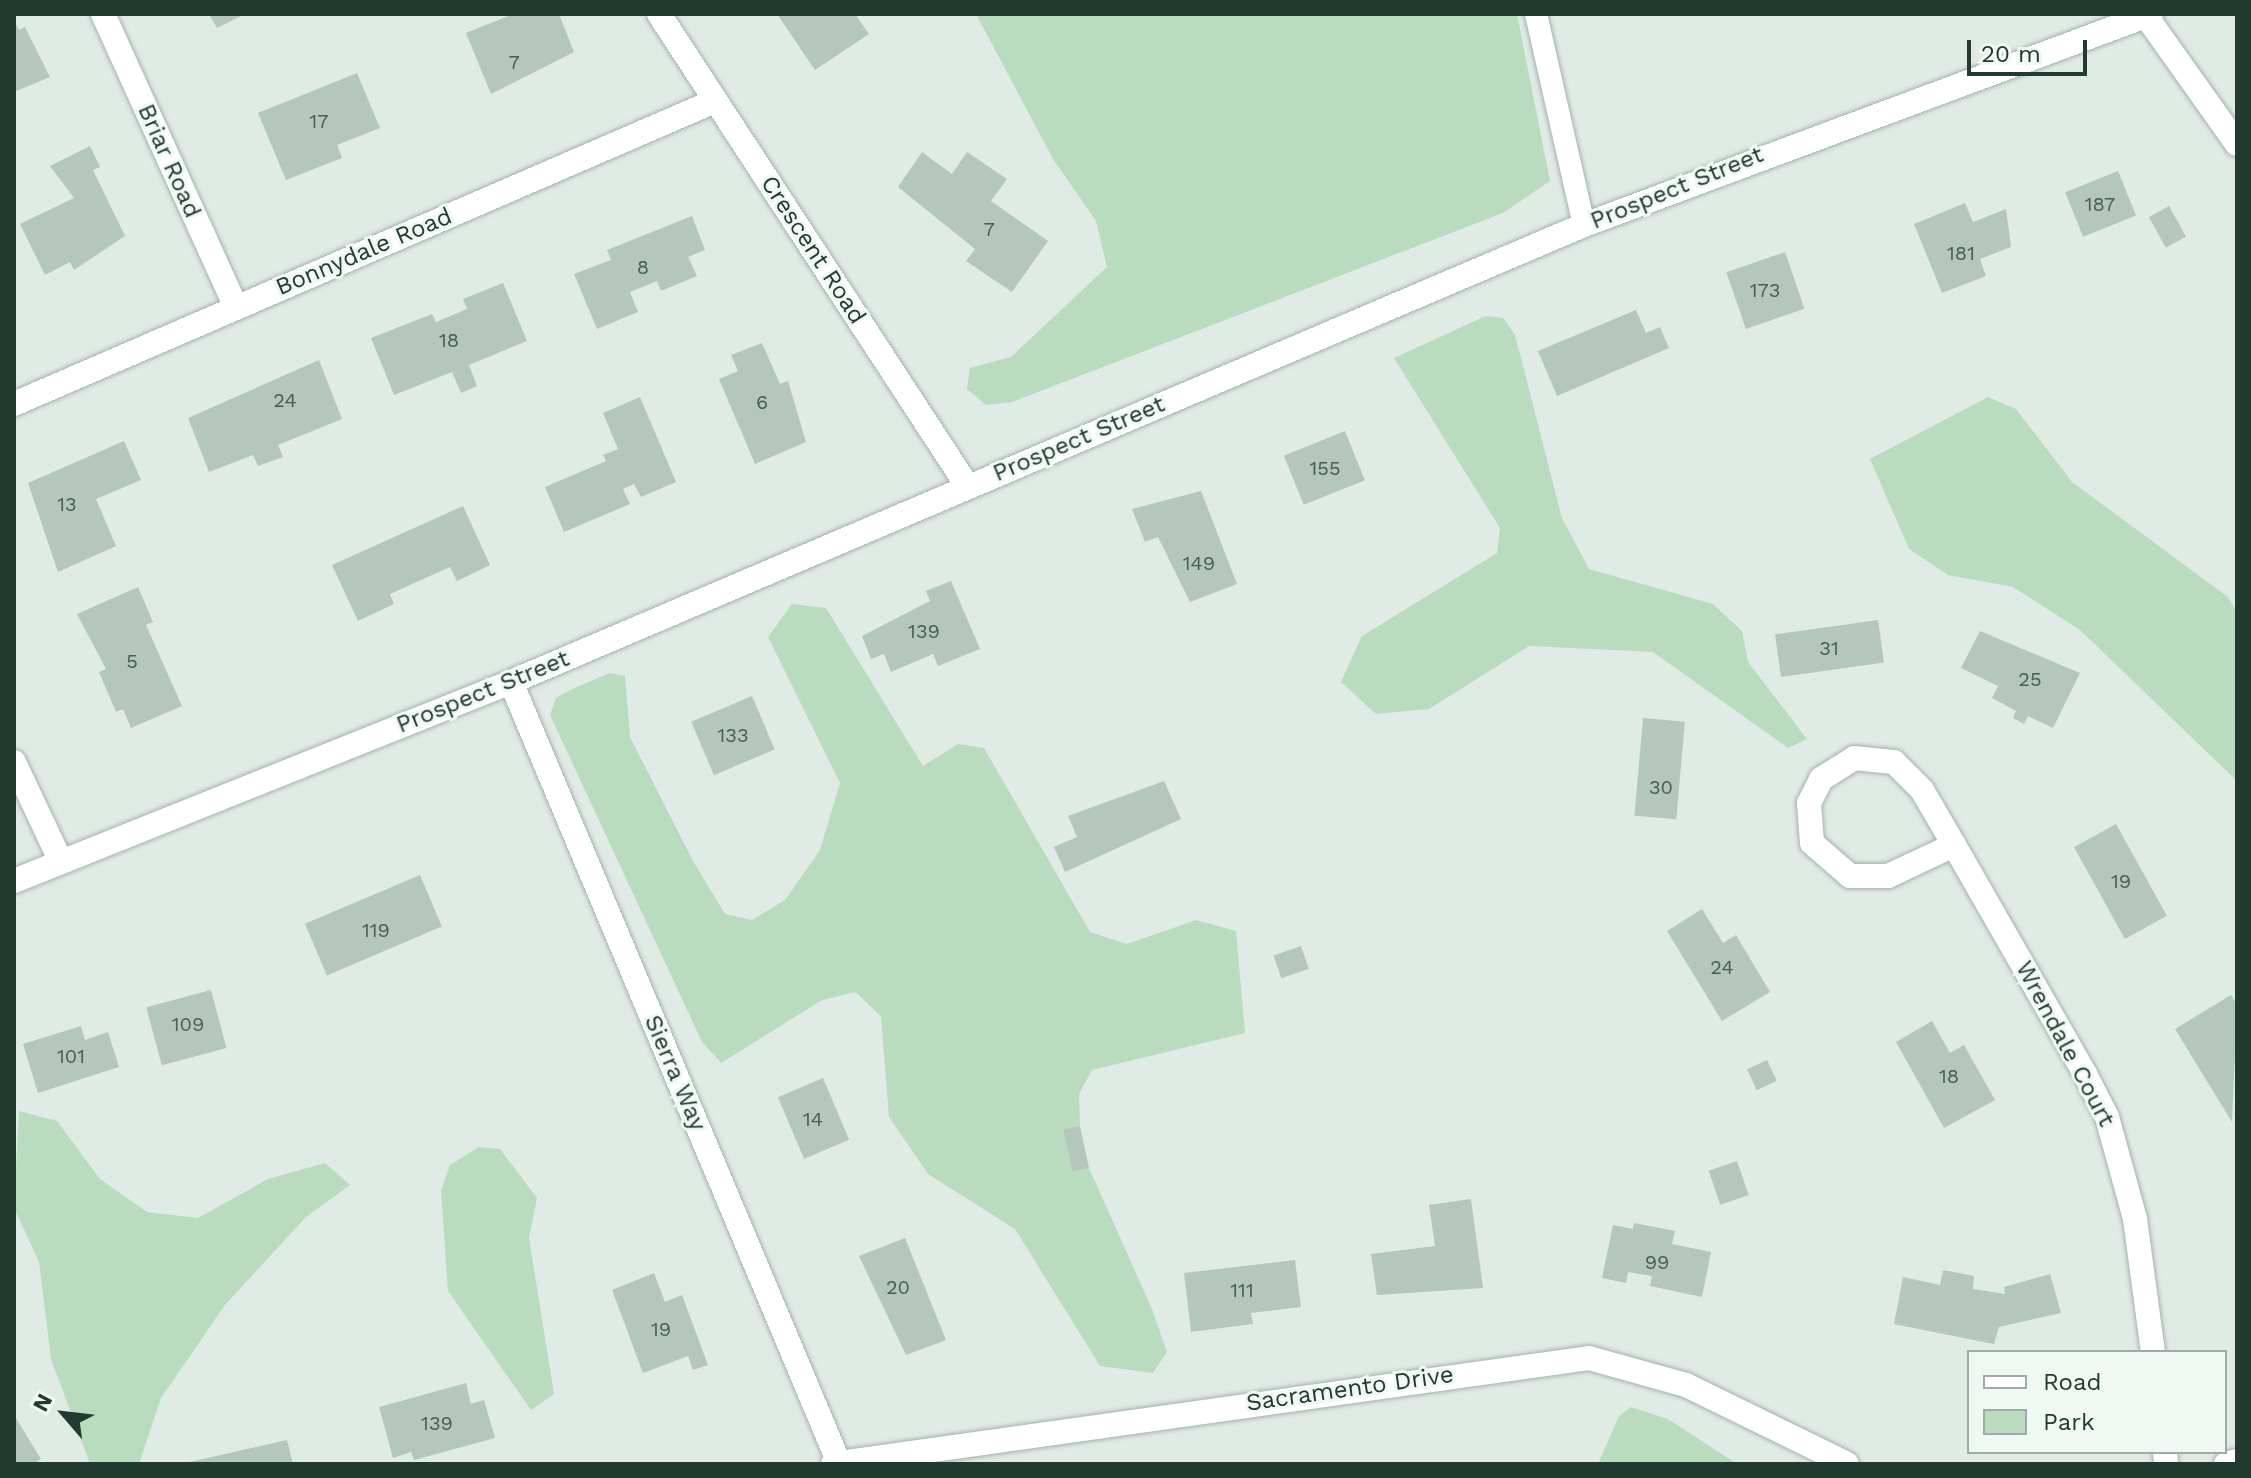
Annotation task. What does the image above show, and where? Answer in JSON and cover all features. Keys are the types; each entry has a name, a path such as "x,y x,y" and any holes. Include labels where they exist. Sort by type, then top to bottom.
{"street":[{"name":"Briar Road","path":"103,14 236,307"},
{"name":"Crescent Road","path":"659,14 968,487"},
{"name":"Prospect Street","path":"14,881 511,682 1584,225 2148,15"},
{"path":"2148,15 2237,144"},
{"name":"Bonnydale Road","path":"14,404 715,101"},
{"name":"Sierra Way","path":"511,682 839,1463"},
{"name":"Wrendale Court","path":"1954,845 1888,876 1850,876 1812,843 1809,803 1821,779 1842,763 1881,758 1915,779 1954,845 2107,1117 2133,1205 2153,1350"},
{"path":"14,762 61,862"},
{"name":"Sacramento Drive","path":"833,1464 1589,1358 1686,1385 1847,1464"},
{"path":"2226,1464 2237,1461"}],"lane":[{"path":"1536,14 1584,225"}],"green space":[{"path":"976,14 1517,14 1550,181 1503,213 1012,402 986,405 967,389 970,368 1011,357 1107,267 1096,221 1053,159"},
{"path":"1486,316 1503,318 1515,335 1562,518 1589,569 1713,604 1742,631 1748,662 1807,739 1788,748 1653,652 1529,646 1429,709 1376,714 1341,682 1362,636 1497,553 1500,528 1394,358"},
{"path":"1988,397 2016,409 2072,482 2228,597 2237,612 2237,781 2080,630 2013,587 1948,575 1909,549 1870,459"},
{"path":"792,604 826,608 923,766 958,744 984,748 1090,932 1127,944 1196,920 1236,931 1245,1033 1092,1070 1079,1094 1080,1126 1064,1130 1072,1171 1089,1168 1152,1309 1167,1352 1153,1373 1100,1366 1015,1229 928,1174 889,1117 881,1016 855,992 822,1000 721,1063 702,1042 550,715 556,698 572,689 610,673 625,676 630,737 693,861 725,914 752,920 785,900 820,850 840,783 768,637"},
{"path":"19,1111 57,1121 100,1179 147,1212 198,1218 268,1179 325,1163 350,1185 306,1217 225,1305 161,1398 139,1464 90,1464 51,1359 39,1262 14,1208"},
{"path":"479,1147 500,1149 537,1198 529,1238 554,1394 531,1410 448,1291 441,1191 450,1165"},
{"path":"1631,1407 1668,1419 1737,1464 1598,1464 1619,1416"}],"building":[{"path":"209,14 245,14 217,28"},
{"path":"513,14 559,14 574,52 491,94 466,33"},
{"path":"777,14 855,14 869,34 815,70"},
{"path":"14,20 19,30 25,27 50,77 14,92"},
{"path":"357,73 380,128 337,145 342,158 286,180 258,113"},
{"path":"90,146 100,167 93,170 125,236 74,270 70,262 45,275 20,224 74,198 50,166"},
{"path":"922,152 952,174 967,152 1007,179 991,201 1048,241 1012,292 966,261 975,249 898,187"},
{"path":"2118,171 2136,216 2083,237 2065,192"},
{"path":"1965,203 1973,222 2006,209 2011,247 1980,259 1986,276 1942,293 1914,224"},
{"path":"2169,206 2186,237 2166,248 2149,217"},
{"path":"692,216 705,250 688,257 697,276 661,291 657,281 630,292 638,312 597,329 574,274 611,260 607,250"},
{"path":"1785,252 1805,309 1746,329 1726,272"},
{"path":"503,283 527,341 469,365 477,386 461,393 452,372 394,395 371,338 432,314 436,322 467,309 463,299"},
{"path":"1636,310 1646,333 1660,327 1669,348 1557,396 1538,351"},
{"path":"762,343 780,384 788,381 806,442 755,464 719,379 738,371 731,355"},
{"path":"319,360 342,419 278,445 283,457 258,466 253,455 209,472 188,418"},
{"path":"640,397 676,482 641,497 634,484 623,489 630,504 564,532 545,487 606,461 603,455 618,449 603,413"},
{"path":"1345,431 1365,480 1304,505 1284,456"},
{"path":"124,441 141,480 96,499 116,546 58,572 28,483"},
{"path":"1201,491 1237,584 1190,602 1158,537 1145,542 1132,509"},
{"path":"463,506 490,565 457,581 450,567 390,594 394,604 358,621 332,565"},
{"path":"951,581 980,649 938,666 933,654 891,672 884,654 871,659 862,636 930,601 926,591"},
{"path":"138,587 153,622 146,625 182,706 131,728 123,709 116,712 99,672 106,669 77,614"},
{"path":"1878,620 1884,663 1781,677 1775,634"},
{"path":"1980,631 2080,673 2053,728 2028,716 2024,724 2013,718 2016,711 1992,698 1998,686 1961,668"},
{"path":"752,696 775,749 714,775 691,722"},
{"path":"1643,718 1685,722 1676,819 1634,816"},
{"path":"1164,781 1181,819 1065,872 1054,847 1077,837 1068,816"},
{"path":"2116,824 2167,916 2125,939 2074,847"},
{"path":"420,875 442,927 327,975 305,924"},
{"path":"1702,909 1723,943 1736,935 1770,992 1722,1021 1667,931"},
{"path":"1301,946 1309,969 1281,978 1274,955"},
{"path":"211,990 227,1048 162,1065 146,1007"},
{"path":"2231,995 2237,1005 2232,1122 2175,1029"},
{"path":"1932,1021 1950,1053 1964,1045 1995,1100 1944,1128 1896,1042"},
{"path":"81,1026 85,1040 108,1032 119,1067 38,1093 23,1044"},
{"path":"1767,1060 1777,1081 1757,1090 1747,1069"},
{"path":"823,1078 849,1140 804,1159 778,1097"},
{"path":"1080,1126 1089,1168 1072,1172 1063,1130"},
{"path":"1737,1161 1749,1195 1720,1205 1709,1171"},
{"path":"1471,1199 1483,1288 1377,1295 1371,1254 1435,1246 1429,1205"},
{"path":"1634,1223 1675,1231 1672,1244 1711,1252 1702,1297 1650,1286 1652,1276 1628,1272 1626,1283 1602,1278 1613,1225 1633,1229"},
{"path":"905,1238 946,1340 906,1355 859,1256"},
{"path":"1295,1260 1301,1307 1251,1313 1253,1324 1191,1332 1184,1273"},
{"path":"1943,1270 1974,1276 1973,1289 2005,1294 2004,1287 2050,1274 2061,1313 1999,1327 1994,1344 1894,1324 1903,1277 1940,1285"},
{"path":"654,1273 665,1302 682,1295 708,1365 693,1370 688,1356 643,1373 612,1290"},
{"path":"466,1383 471,1404 484,1400 495,1438 414,1460 411,1452 393,1458 379,1407"},
{"path":"14,1415 41,1459 33,1464 14,1464"},
{"path":"287,1440 293,1464 185,1464 185,1463"}]}
